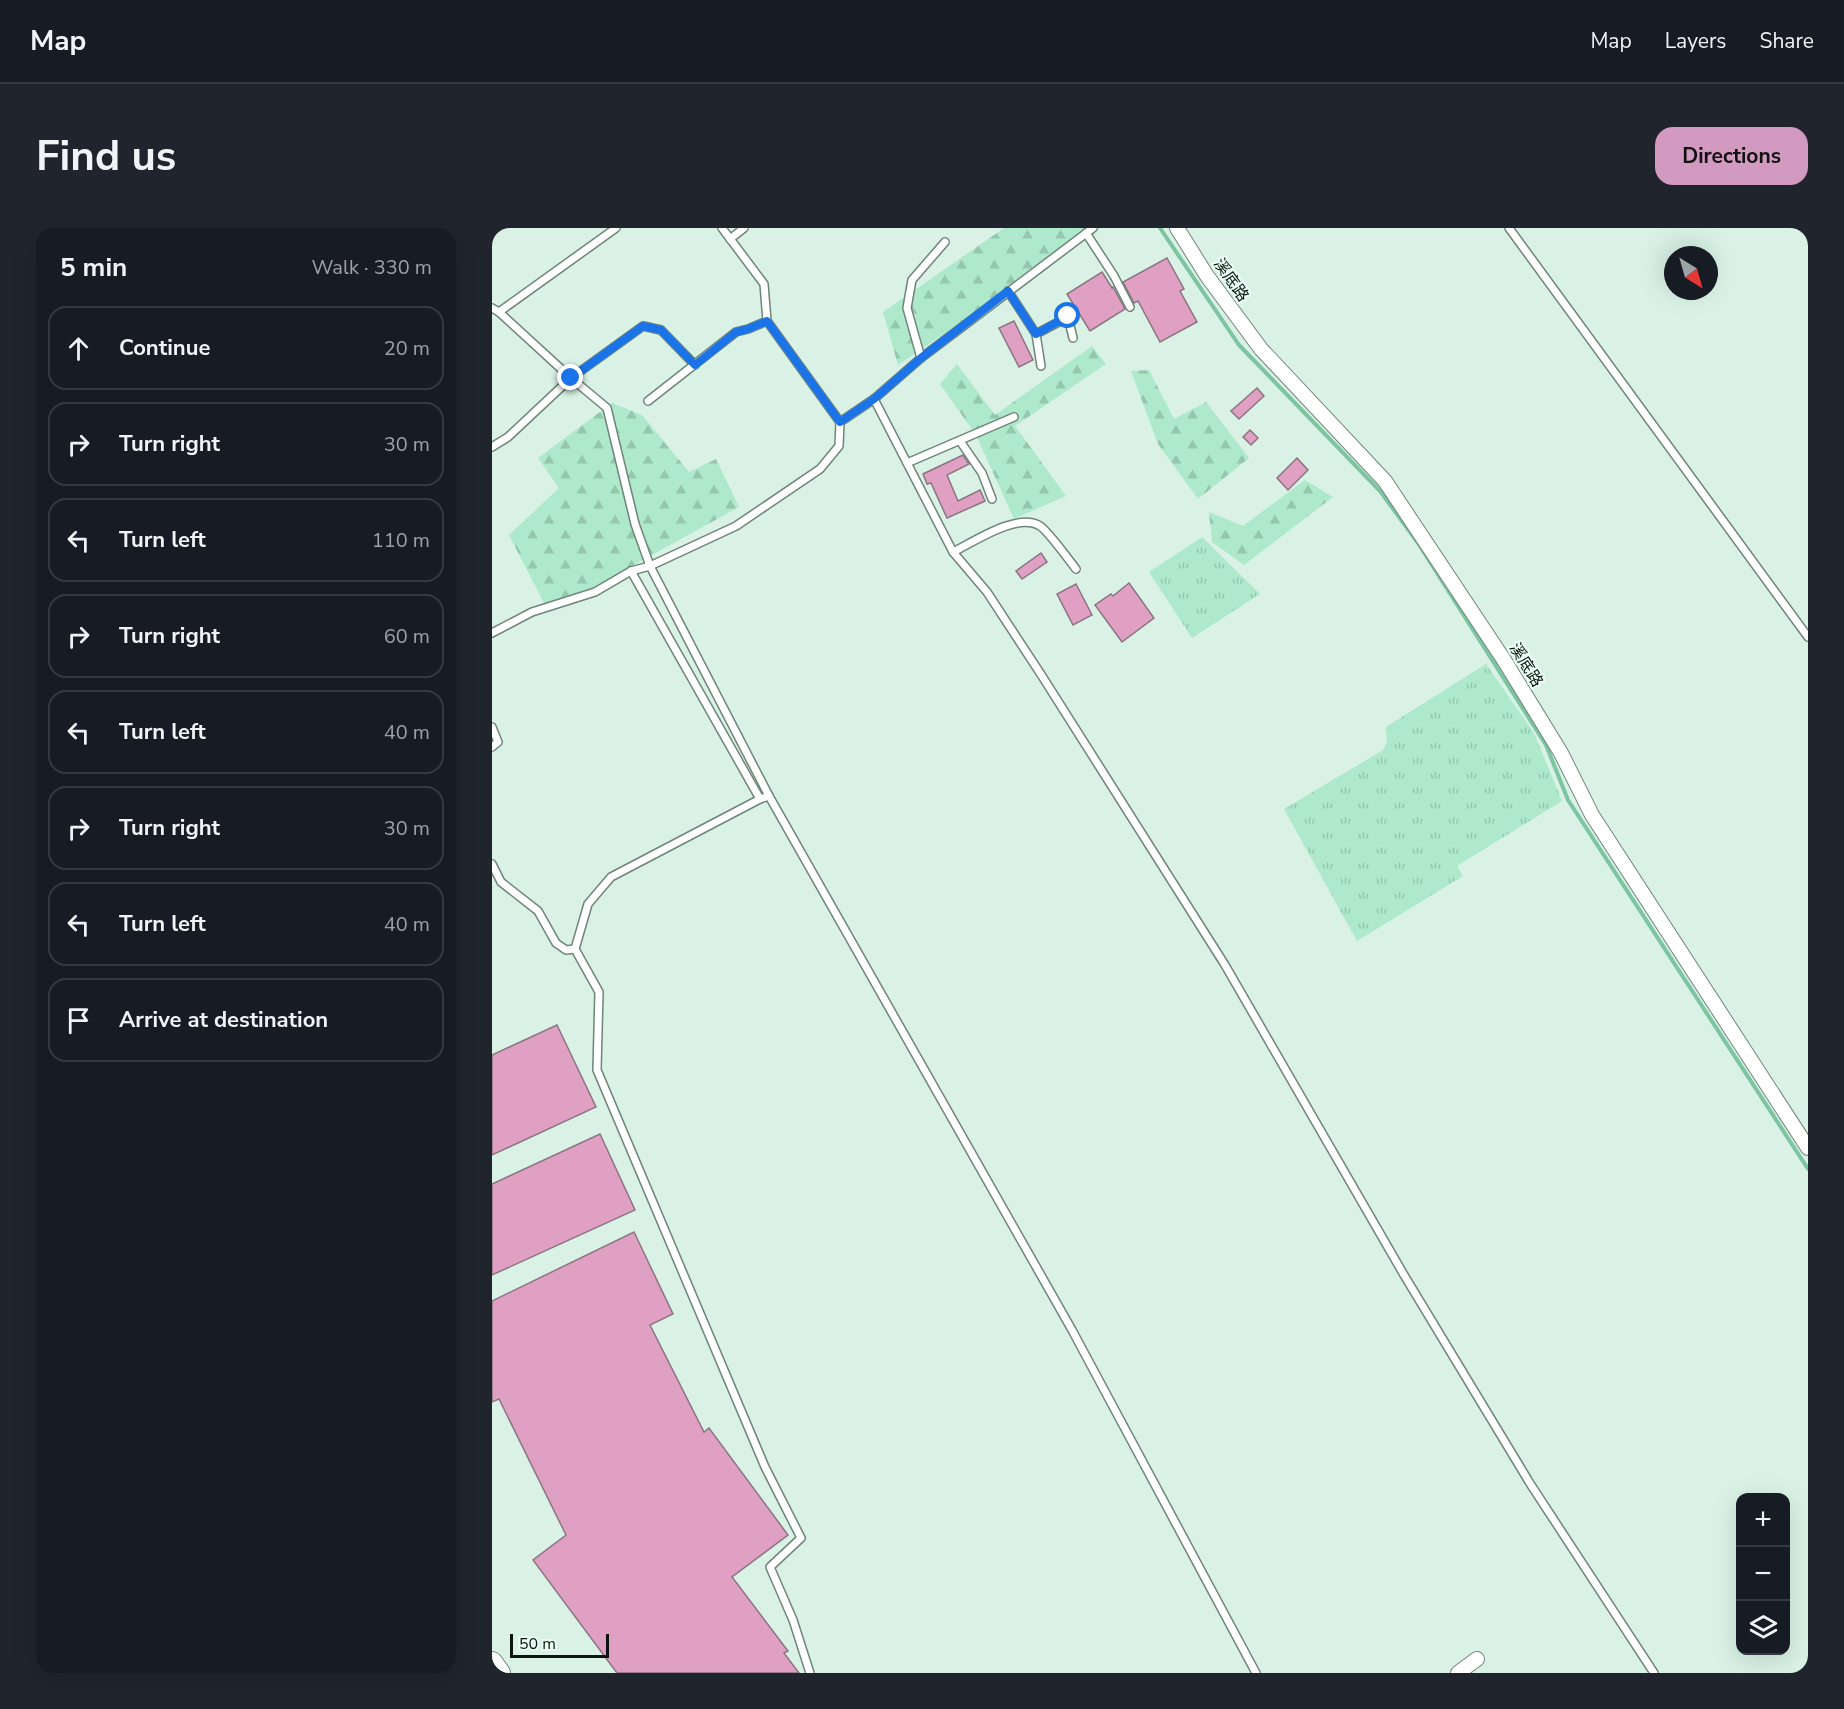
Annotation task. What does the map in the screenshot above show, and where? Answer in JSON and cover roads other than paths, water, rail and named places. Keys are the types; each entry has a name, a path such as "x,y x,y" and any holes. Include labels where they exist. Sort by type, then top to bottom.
{"street":[{"name":"溪底路","path":"1177,228 1207,276 1261,349 1385,481 1504,660 1561,753 1592,815 1808,1148"},
{"path":"1458,1673 1477,1659"},
{"path":"492,1662 500,1673"}],"lane":[{"path":"499,312 616,228"},
{"path":"492,633 532,612 595,592 631,571 650,566 736,526 820,469 839,446 840,422 767,321 764,284 722,228"},
{"path":"730,239 744,228"},
{"path":"840,422 874,399 921,358 1093,228"},
{"path":"1509,228 1808,637"},
{"path":"1086,233 1114,276 1130,307"},
{"path":"921,358 907,308 912,280 945,242"},
{"path":"1008,291 1036,334 1041,366"},
{"path":"492,308 607,408 635,524 650,566 769,796 1072,1330 1256,1673"},
{"path":"1036,334 1068,316 1073,338"},
{"path":"648,401 736,332 767,321"},
{"path":"492,447 508,437 571,378 643,326 661,330 695,365"},
{"path":"874,399 953,552 987,591 1225,965 1476,1395 1531,1485 1654,1673"},
{"path":"907,463 1014,417"},
{"path":"960,441 982,473 992,499"},
{"path":"953,552 1003,527 1024,521 1040,526 1076,569"},
{"path":"631,571 760,799"},
{"path":"492,727 498,742 492,747"},
{"path":"769,796 611,877 588,904 575,949 599,992 597,1070 765,1467 801,1538 770,1567 793,1620 810,1673"},
{"path":"492,864 501,882 538,911 556,943 566,950 575,949"}],"waterway":[{"path":"1160,228 1239,345 1380,491 1418,543 1546,745 1568,800 1808,1169"}]}
